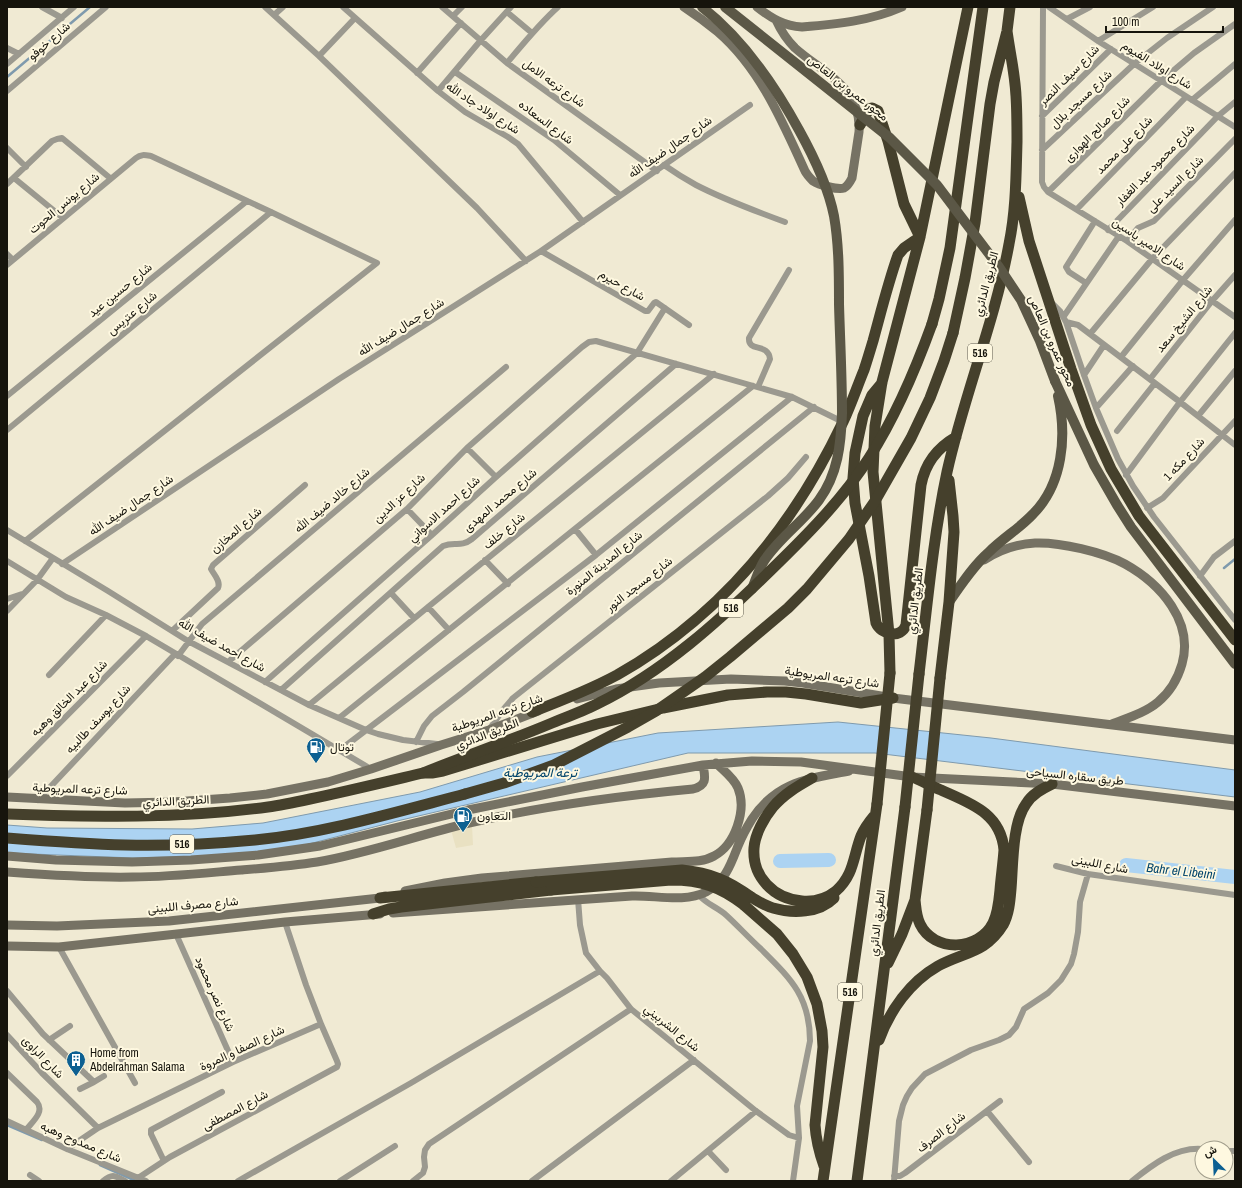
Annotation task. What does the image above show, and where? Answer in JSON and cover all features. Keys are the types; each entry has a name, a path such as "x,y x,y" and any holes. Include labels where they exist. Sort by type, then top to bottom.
{"highway":[{"name":"الطريق الدائري","path":"823,1181 876,809 890,673 889,634 873,472 875,426 882,382 920,237 968,7"},
{"name":"الطريق الدائري","path":"7,814 139,816 231,811 270,807 344,792 423,772 533,731 585,710 609,698 674,656 723,616 795,546 829,509 868,459 888,426 905,391 932,324 950,248 983,7"},
{"name":"الطريق الدائري","path":"7,838 125,845 163,845 256,840 308,832 356,822 465,794 504,783 554,765 622,730 656,711 704,677 763,630 808,589 849,540 875,501 911,438 932,392 953,333 965,278 975,223 987,123 994,82 1007,31 1010,7"},
{"name":"الطريق الدائري","path":"857,1181 905,807 919,674 938,523 956,437 1006,262 1013,221 1016,179 1016,95 1007,31"},
{"path":"532,712 582,693 617,675 649,655 681,632 710,607 763,552 807,489 843,422 865,368 898,255 904,248 920,237 904,204 888,141 878,111 872,108 869,109 860,125"},
{"path":"1016,179 1029,241 1083,404 1103,453 1120,485 1143,521 1235,640"},
{"path":"882,382 872,395 863,416 855,453 853,478 855,503 869,576 876,623 882,632 889,634 903,631 906,625 920,485 928,463 938,451 950,440 956,437"},
{"path":"912,777 958,797 981,809 1000,831 1004,850 997,912 993,924 985,934 975,941 963,945 950,945 938,941 928,934 920,924 916,912 915,900 927,810 940,678 949,602 954,524 948,471"},
{"path":"423,772 432,773 456,767 597,724 663,708 728,695 780,692 806,694 861,703 893,698"},
{"path":"812,778 787,794 777,803 764,820 758,832 754,848 754,856 758,871 761,879 772,890 785,897 798,901 814,901 830,896 845,881"},
{"path":"872,1058 894,1008 910,988 923,976 938,966 988,943 998,932 1005,921 1010,904 1015,843 1019,817 1030,798 1052,784"},
{"path":"373,914 401,907 551,890 671,880 685,880 711,885 730,895 780,910 813,910 831,901 839,893 851,869 861,836 876,809"},
{"path":"380,898 536,882 682,870 696,871 718,877 728,882 777,934 793,954 807,978 817,1004 822,1031 823,1047 815,1125 818,1150 824,1168"},
{"path":"884,973 902,934 915,900"}],"main road":[{"path":"684,7 719,33 741,56 754,73 770,97 805,171 814,181 826,187 842,188 849,184 852,178 860,125 858,112 853,99 840,83 795,48 781,30 776,20"},
{"path":"702,7 725,27 748,53 771,83 792,118 824,183 833,216 838,248 842,413 842,432 838,456 831,479 819,500 765,560 752,589"},
{"name":"محور عمرو بن العاص","path":"725,7 890,138 937,186 999,267 1021,300 1040,341 1055,381 1086,449 1117,505 1131,527 1235,664"},
{"path":"757,7 782,23 796,26 846,23 880,15 902,7"},
{"path":"949,602 964,579 988,552 1016,530 1034,513 1048,494 1056,475 1062,451 1060,405 1055,381"},
{"path":"972,570 999,551 1021,545 1047,543 1094,552 1115,560 1135,570 1161,593 1181,621 1184,633 1184,658 1180,671 1167,693 1158,702 1142,712 1109,725"},
{"name":"شارع ترعه المريوطية","path":"7,797 38,800 125,803 174,802 267,794 328,782 371,769 441,744 489,730 532,712 587,695 616,688 695,680 749,680 803,683 893,698 1109,725"},
{"path":"1109,725 1235,740"},
{"path":"7,856 63,860 132,862 258,855 320,846 468,810 582,787 716,763 752,760 801,762 912,777"},
{"name":"شارع مصرف اللبينى","path":"7,925 57,926 169,921 380,898 425,887 470,880 700,860 714,856 726,847 741,816 742,802 739,789 733,779 716,763"},
{"path":"7,872 96,877 132,877 186,875 308,863 362,853 453,827 559,804 693,789 702,786 704,782 705,777 703,765"},
{"path":"7,946 59,947 285,922 373,914 636,896 684,897 699,895 710,889 725,876 748,825 763,804 773,795 792,784 812,778 857,770"},
{"name":"طريق سقاره السياحى","path":"912,777 1052,784 1235,806"},
{"path":"468,810 470,823"},
{"path":"450,814 453,827"},
{"path":"699,895 707,880 706,871 700,860"},
{"path":"132,862 132,877"}],"street":[{"path":"42,7 62,18"},
{"path":"7,64 74,7"},
{"name":"شارع خوفو","path":"7,91 106,7"},
{"path":"265,7 319,56 477,208 526,261"},
{"path":"274,15 283,7"},
{"name":"شارع اولاد جاد الله","path":"344,7 438,92 465,112 518,144 583,222"},
{"name":"شارع ترعه الامل","path":"442,7 508,63 657,171"},
{"path":"453,16 462,7"},
{"path":"438,92 481,40 511,7"},
{"path":"508,63 532,34 558,7"},
{"path":"1043,7 1042,182 1048,192"},
{"name":"شارع اولاد الفيوم","path":"1049,7 1098,41 1235,127"},
{"path":"1068,19 1090,7"},
{"path":"1098,41 1153,7"},
{"name":"شارع مسجد بلال","path":"1042,150 1134,64 1167,38 1213,7"},
{"path":"506,12 532,34"},
{"path":"319,56 356,18"},
{"path":"417,73 461,23"},
{"name":"شارع صالح الهوارى","path":"1048,192 1161,81 1194,53 1235,24"},
{"path":"7,48 19,54"},
{"name":"شارع سيف النصر","path":"1042,116 1111,49"},
{"path":"1192,100 1235,64"},
{"name":"شارع السعاده","path":"455,72 554,140 620,195"},
{"name":"شارع على محمد","path":"1077,209 1186,97"},
{"name":"شارع محمود عبد الغفار","path":"1108,230 1218,116 1235,102"},
{"name":"شارع جمال ضيف الله","path":"62,564 338,379 542,251 750,105"},
{"path":"7,184 52,141 62,138 110,178"},
{"name":"شارع السيد على","path":"1127,241 1138,228 1154,221 1235,139"},
{"path":"7,148 26,167"},
{"name":"شارع يونس الحوت","path":"7,265 110,178 139,156 151,156 247,201"},
{"path":"664,165 695,184 749,210 785,222"},
{"path":"1090,334 1152,259 1235,173"},
{"path":"14,178 63,218"},
{"name":"شارع الامير ياسين","path":"1048,192 1127,241 1235,317"},
{"path":"25,541 377,263 247,201"},
{"name":"شارع حسين عيد","path":"7,396 247,201"},
{"name":"شارع عتريس","path":"7,430 272,212"},
{"path":"1121,357 1183,280 1235,220"},
{"path":"1086,283 1069,272 1066,266 1095,221"},
{"path":"1065,319 1086,283 1119,236"},
{"name":"شارع حيرم","path":"542,251 645,311 648,311 655,303 665,308"},
{"path":"7,254 13,260"},
{"path":"339,718 575,529 756,387 770,359 770,356 764,349 751,346 749,343 749,338 789,270"},
{"name":"شارع الشيخ سعد","path":"1150,379 1212,301 1235,275"},
{"path":"1048,298 1065,319 1096,408 1126,475 1147,508 1235,620"},
{"path":"665,308 689,325"},
{"name":"شارع احمد الاسواني","path":"265,682 637,352 665,308"},
{"path":"1065,319 1078,325 1104,344 1235,445"},
{"path":"1126,475 1180,402 1235,333"},
{"name":"شارع عز الدين","path":"228,662 406,509 467,448 582,347 589,342 596,341 637,352"},
{"path":"1084,375 1104,344"},
{"path":"637,352 792,397 843,422"},
{"name":"شارع محمد المهدى","path":"281,690 442,546 449,544 461,545 472,539 676,364"},
{"name":"شارع خالد ضيف الله","path":"177,655 202,624 506,366"},
{"path":"1096,408 1133,366"},
{"path":"1198,416 1235,371"},
{"name":"شارع خلف","path":"309,705 714,374"},
{"path":"1117,431 1155,383"},
{"path":"340,750 596,555 792,397"},
{"name":"شارع المدينة المنورة","path":"416,742 424,726 436,712 459,696 814,407"},
{"name":"شارع مكه 1","path":"1147,508 1163,498 1235,421"},
{"path":"467,448 496,477"},
{"name":"شارع مسجد النور","path":"489,730 513,698 768,496 788,478 806,457"},
{"name":"شارع المخازن","path":"172,631 218,588 219,582 211,569 213,565 305,486"},
{"path":"406,509 432,535"},
{"path":"575,529 596,555"},
{"name":"شارع احمد ضيف الله","path":"7,530 188,641 309,705 366,730 390,738 441,744"},
{"path":"1200,576 1214,557 1235,541"},
{"path":"7,611 37,580 53,558"},
{"path":"485,560 508,584"},
{"path":"7,561 66,597 146,636 371,769"},
{"path":"7,599 24,593"},
{"path":"391,593 414,618"},
{"path":"428,607 449,630"},
{"path":"49,675 106,616"},
{"name":"شارع عبد الخالق وهبه","path":"7,776 146,636"},
{"name":"شارع يوسف طالبيه","path":"38,800 177,655"},
{"name":"شارع اللبينى","path":"1056,866 1088,874 1235,895"},
{"path":"894,1178 900,1113 912,1088 925,1074 971,1050 1009,1035 1016,1027 1024,1009 1054,987 1066,972 1071,964 1076,943 1080,902 1088,874"},
{"path":"699,895 704,901 725,914 788,976 801,997 808,1020 810,1041 797,1106 799,1138 793,1181"},
{"name":"شارع الشربيني","path":"578,900 580,925 586,953 631,1009 756,1111 789,1135 799,1138"},
{"path":"285,922 320,1024"},
{"name":"شارع نصر محمود","path":"176,934 233,1062"},
{"path":"59,947 135,1083"},
{"path":"238,1181 411,1083 600,972"},
{"path":"7,991 49,1040 94,1082"},
{"path":"413,1181 423,1173 426,1167 424,1157 425,1150 429,1144 631,1009"},
{"name":"شارع المصطفى","path":"138,1178 164,1161 337,1068 337,1061 320,1024"},
{"name":"شارع الصفا و المروة","path":"67,1149 98,1128 233,1062 320,1024"},
{"path":"49,1040 70,1026"},
{"name":"شارع الراوى","path":"7,1035 42,1073 98,1128"},
{"path":"532,1181 694,1060"},
{"path":"7,1073 37,1102 40,1107 40,1112 26,1130"},
{"path":"80,1089 104,1076"},
{"path":"164,1161 151,1134 151,1130 222,1092"},
{"name":"شارع الصرف","path":"894,1178 905,1174 1000,1101"},
{"path":"671,1181 756,1111"},
{"path":"987,1111 1029,1162"},
{"name":"شارع ممدوح وهبه","path":"7,1121 67,1149 146,1181"},
{"path":"340,1181 395,1146"},
{"path":"1132,1181 1156,1163 1176,1153 1194,1149"},
{"path":"708,1151 726,1170"},
{"path":"30,1174 39,1181"},
{"path":"103,1181 109,1176 113,1175 125,1181"}],"shaded area":[{"path":"472,825 473,845 456,848 451,830"}],"water":[{"name":"ترعة المريوطية","path":"838,722 991,738 1235,770 1235,797 875,753 688,753 397,821 305,845 248,855 134,858 7,853 7,825 47,828 192,829 263,823 420,792 537,757 658,733"}],"waterway":[{"path":"7,77 90,7"},
{"path":"1224,568 1235,559"},
{"name":"Bahr el Libeini","path":"780,861 829,860"},
{"name":"Bahr el Libeini","path":"1126,865 1235,877"},
{"path":"7,1125 42,1140"},
{"path":"100,1165 136,1181"}],"place":[{"name":"توتال","path":"316,764"},
{"name":"التعاون","path":"463,833"},
{"name":"Home from Abdelrahman Salama","path":"76,1077"}]}
